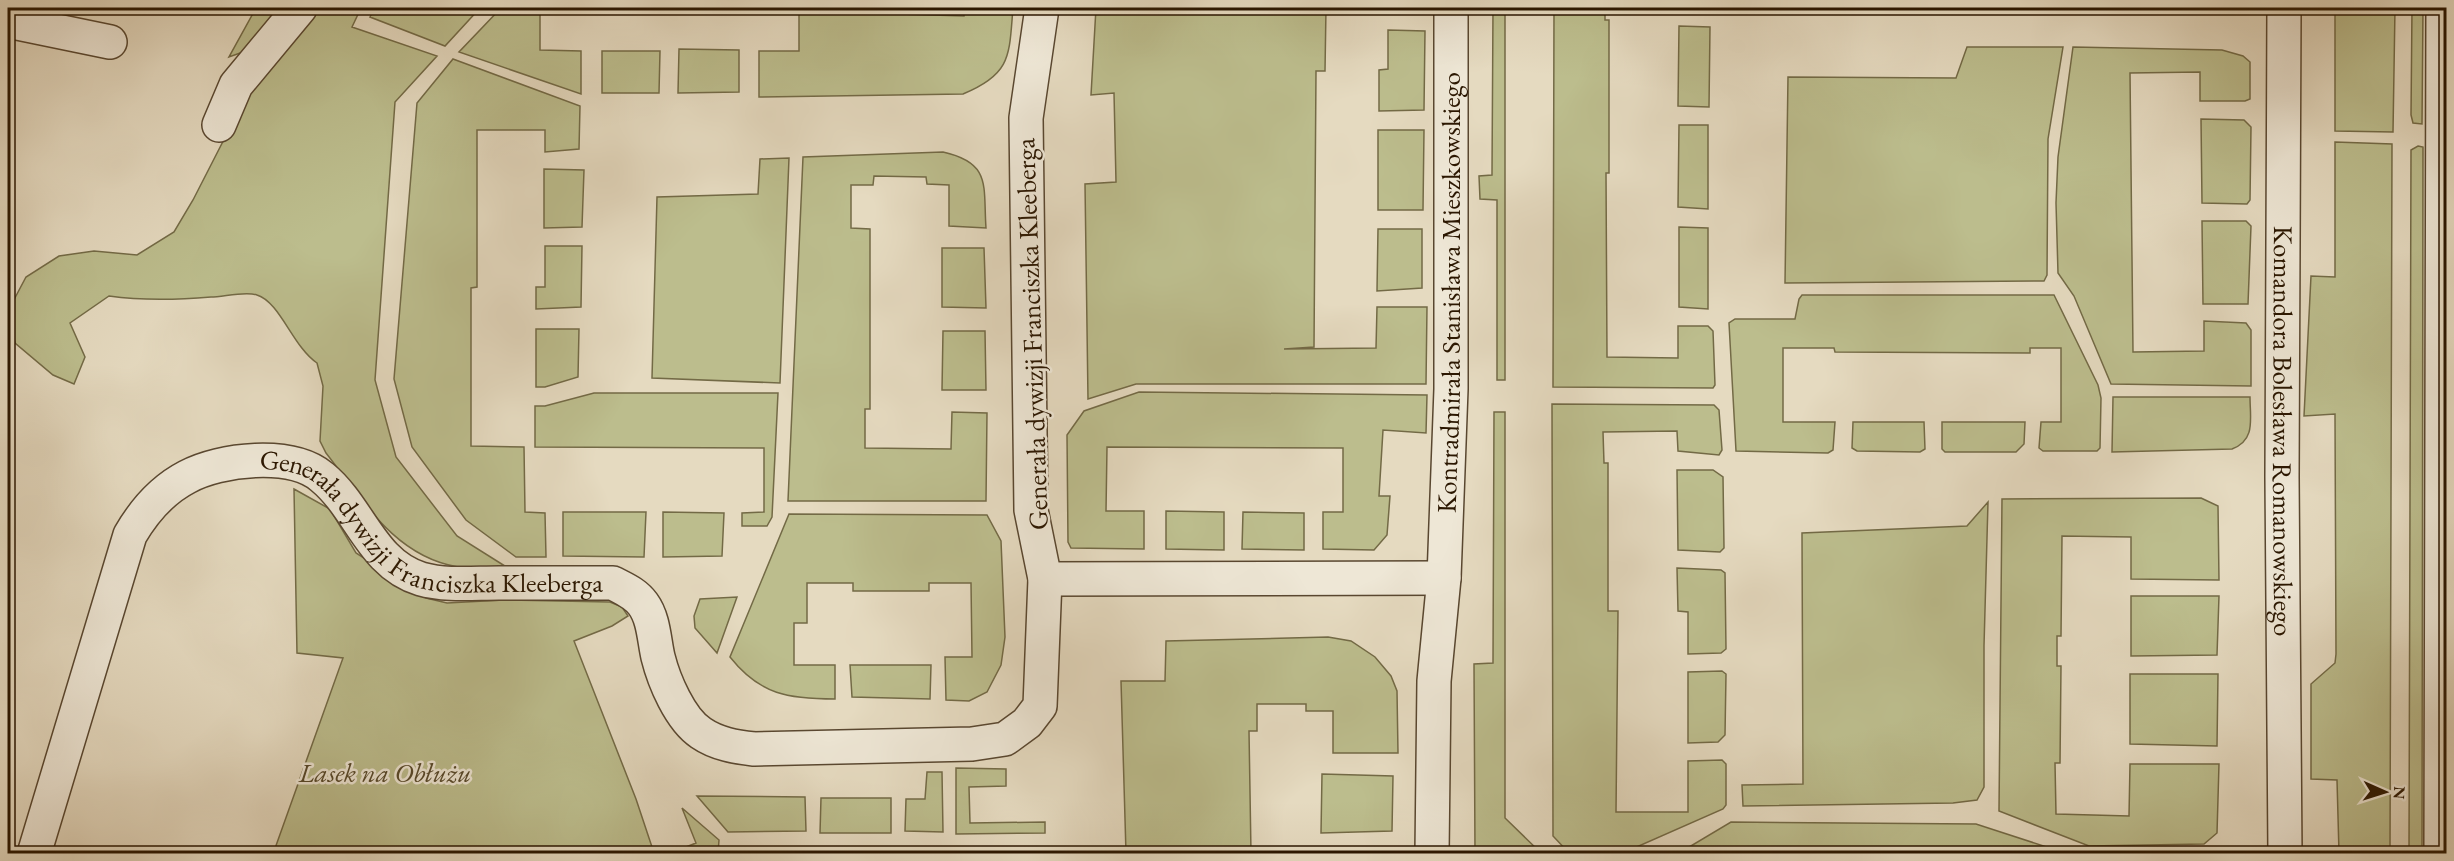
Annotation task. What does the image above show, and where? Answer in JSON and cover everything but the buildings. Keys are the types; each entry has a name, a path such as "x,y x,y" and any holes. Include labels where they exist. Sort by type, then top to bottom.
{"street":[{"path":"219,125 236,85 300,8"},
{"name":"Generała dywizji Franciszka Kleeberga","path":"34,854 130,535 142,514 186,477 209,468 263,460 292,463 320,475 350,505 375,548 394,567 421,579 450,583 613,583 633,592 644,605 653,629 658,659 683,714 700,733 730,746 754,749 961,744 1005,739 1027,723 1040,706 1045,579 1031,510 1026,118 1042,8"},
{"name":"Kontradmirała Stanisława Mieszkowskiego","path":"1432,854 1434,681 1444,578 1451,389 1451,8"},
{"name":"Komandora Bolesława Romanowskiego","path":"2284,8 2282,477 2285,854"},
{"path":"2441,854 2443,8"},
{"path":"8,21 110,42"},
{"path":"1045,579 1444,578"}],"green space":[{"path":"256,8 282,8 243,52 229,57"},
{"path":"317,8 361,8 352,27 437,56 395,102 375,380 396,457 457,536 508,568 464,568 435,561 416,551 382,524 326,453 320,441 323,386 317,363 301,347 273,306 257,295 240,294 160,300 109,296 70,323 85,357 74,384 53,375 15,343 8,311 26,277 59,256 94,251 137,255 174,232 193,200 255,79"},
{"path":"375,8 480,8 445,46 370,17"},
{"path":"501,8 540,8 540,50 581,51 581,94 459,52"},
{"path":"799,8 900,8 900,14 964,16 964,8 1013,8 1005,61 991,79 963,94 759,97 759,51 799,51"},
{"path":"1096,8 1326,8 1325,71 1316,71 1314,347 1284,349 1376,348 1377,307 1427,307 1426,384 1136,384 1088,399 1085,184 1116,182 1114,93 1091,95"},
{"path":"1493,8 1505,8 1505,380 1497,380 1497,200 1480,199 1479,176 1492,175"},
{"path":"1554,8 1605,8 1605,20 1609,20 1609,173 1606,173 1607,357 1678,358 1678,326 1708,326 1713,331 1715,385 1713,388 1553,387"},
{"path":"2335,8 2395,8 2393,132 2335,131"},
{"path":"2412,8 2423,8 2422,124 2413,123 2411,115"},
{"path":"1679,26 1710,27 1709,107 1678,106"},
{"path":"1388,30 1425,31 1424,110 1379,111 1379,70 1388,69"},
{"path":"1967,47 2063,47 2048,139 2047,275 2044,281 1785,283 1788,77 1956,78"},
{"path":"2073,47 2222,50 2243,56 2250,62 2250,99 2245,101 2200,101 2200,72 2130,73 2133,352 2204,351 2204,321 2246,323 2251,330 2251,386 2111,384 2074,296 2058,273 2056,203 2058,157"},
{"path":"679,49 739,50 739,92 678,93"},
{"path":"602,51 660,51 659,93 602,93"},
{"path":"453,59 580,106 579,149 545,152 545,130 477,130 477,287 471,288 471,446 524,447 525,512 545,513 546,557 516,557 466,520 412,447 394,379 417,103"},
{"path":"2201,119 2244,120 2251,127 2250,200 2247,204 2202,203"},
{"path":"1679,125 1708,125 1708,209 1678,207"},
{"path":"1378,130 1424,130 1423,210 1378,210"},
{"path":"2335,142 2392,144 2390,853 2339,853 2337,780 2311,779 2311,684 2335,663 2336,654 2335,414 2304,416 2311,276 2335,277"},
{"path":"2418,146 2423,147 2422,853 2409,854 2411,150"},
{"path":"943,152 970,163 982,178 986,228 949,226 949,185 927,184 926,177 874,176 873,185 851,185 851,228 870,229 870,409 865,409 865,448 951,449 952,412 987,413 986,501 788,501 803,157"},
{"path":"789,158 780,383 652,378 657,197 758,194 760,159"},
{"path":"544,169 584,170 582,227 544,228"},
{"path":"2202,221 2246,221 2251,226 2248,304 2203,304"},
{"path":"1679,227 1708,228 1708,309 1679,307"},
{"path":"1378,229 1422,229 1422,288 1377,291"},
{"path":"545,246 582,246 581,307 536,309 536,287 545,287"},
{"path":"942,248 984,248 986,308 942,307"},
{"path":"1802,295 2054,295 2098,385 2101,398 2100,448 2097,451 2043,451 2039,448 2041,422 2061,422 2061,348 2030,348 2030,353 1835,352 1834,348 1783,348 1783,422 1835,422 1833,450 1828,453 1736,451 1729,323 1735,319 1795,319"},
{"path":"536,329 579,329 578,377 545,387 536,387"},
{"path":"943,331 985,331 986,390 942,390"},
{"path":"1139,392 1427,395 1426,433 1383,430 1379,496 1390,496 1387,535 1374,550 1323,549 1323,512 1343,512 1343,448 1107,447 1106,511 1144,511 1144,549 1071,548 1068,542 1067,435 1084,411"},
{"path":"594,393 778,393 772,517 767,526 742,526 742,513 764,512 764,448 535,447 535,406 545,406"},
{"path":"2113,397 2250,397 2250,428 2245,440 2232,449 2112,452"},
{"path":"1552,404 1714,405 1719,410 1722,450 1719,455 1678,451 1677,431 1603,432 1604,463 1608,463 1608,611 1618,611 1616,812 1688,812 1688,761 1722,760 1726,764 1726,805 1723,809 1623,853 1569,853 1553,836"},
{"path":"1494,412 1505,412 1505,818 1541,853 1475,853 1474,664 1493,663"},
{"path":"1853,422 1924,422 1925,449 1920,452 1857,451 1852,448"},
{"path":"1942,422 2025,422 2024,444 2016,452 1945,452 1942,449"},
{"path":"1677,470 1713,470 1723,477 1724,548 1720,552 1678,550"},
{"name":"Lasek na Obłużu","path":"294,489 330,509 356,553 426,598 447,603 504,600 610,602 622,607 628,616 612,626 574,641 636,799 654,853 273,854 343,658 297,653"},
{"path":"2201,498 2218,506 2219,580 2131,579 2131,537 2062,536 2061,636 2057,636 2057,666 2061,666 2060,763 2055,763 2056,814 2129,816 2130,764 2219,764 2217,833 2204,844 2089,846 1999,811 2002,499"},
{"path":"1988,502 1984,646 1984,787 1977,800 1953,803 1743,806 1742,785 1803,784 1802,533 1967,526"},
{"path":"1166,511 1224,512 1224,550 1166,549"},
{"path":"563,512 646,512 644,557 563,556"},
{"path":"663,512 724,513 722,556 663,557"},
{"path":"1243,512 1304,513 1304,550 1242,549"},
{"path":"789,514 987,515 1001,541 1005,637 1001,665 987,692 969,701 946,700 945,657 972,657 971,583 929,583 929,591 853,591 853,583 807,583 807,623 794,623 794,665 835,665 835,699 803,698 776,692 764,687 741,670 730,657"},
{"path":"1677,568 1721,570 1725,573 1726,649 1721,653 1688,654 1688,612 1678,611"},
{"path":"2131,596 2219,596 2217,655 2131,656"},
{"path":"737,597 717,653 695,628 694,616 700,599"},
{"path":"1328,637 1351,641 1375,657 1391,676 1397,691 1398,753 1333,753 1333,711 1306,711 1306,704 1257,704 1257,731 1249,731 1251,853 1126,853 1121,681 1165,681 1166,641"},
{"path":"850,665 931,665 930,699 852,697"},
{"path":"1722,671 1726,674 1725,735 1718,742 1688,743 1688,672"},
{"path":"2130,674 2218,674 2217,746 2130,744"},
{"path":"956,768 1006,769 1006,786 969,787 970,823 1045,822 1045,833 956,834"},
{"path":"927,772 942,772 943,832 905,831 906,799 925,799"},
{"path":"1322,774 1393,776 1392,831 1321,833"},
{"path":"697,796 805,797 806,831 728,832"},
{"path":"821,798 891,798 891,833 820,833"},
{"path":"682,808 719,840 718,853 671,853 696,843"},
{"path":"1731,822 1976,824 2065,853 1679,853"},
{"path":"887,847 887,853 828,853 828,848"},
{"path":"991,847 1017,849 1022,853 991,853"},
{"path":"728,848 808,848 808,853 728,853"},
{"path":"911,848 971,848 971,853 911,853"},
{"path":"1061,849 1112,849 1112,853 1062,853"}]}
